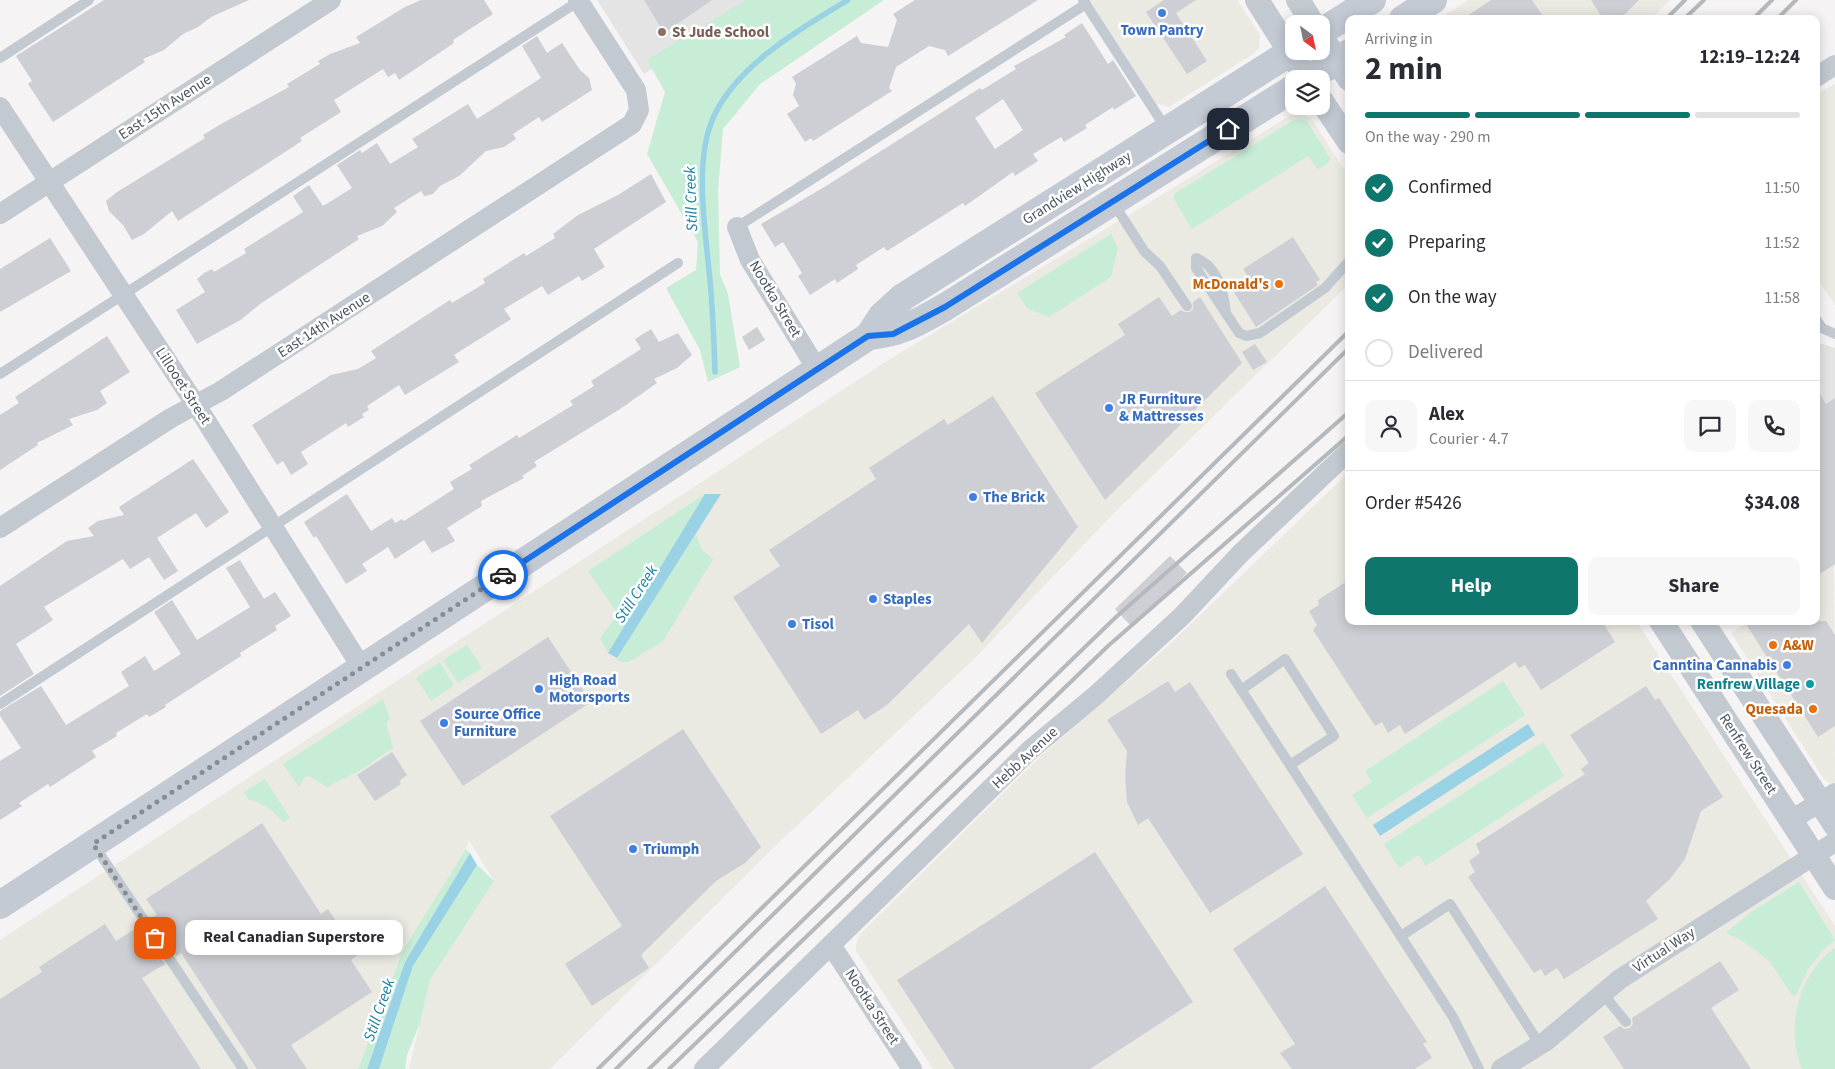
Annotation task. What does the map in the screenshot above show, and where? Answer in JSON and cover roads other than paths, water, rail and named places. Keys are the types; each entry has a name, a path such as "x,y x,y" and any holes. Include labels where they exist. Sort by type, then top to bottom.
{"main road":[{"path":"1348,15 1372,0"},
{"path":"1409,15 1432,0"},
{"path":"1330,26 1345,17"},
{"name":"Grandview Highway","path":"0,905 868,336 882,316 903,298 1285,55"},
{"path":"1330,70 1345,64"},
{"name":"Grandview Highway","path":"868,336 893,334 914,325 1113,203 1285,94"}],"street":[{"name":"East 15th Avenue","path":"0,214 331,0"},
{"name":"East 14th Avenue","path":"0,528 172,418 221,391 632,124 639,110 638,98 632,83 578,0"},
{"path":"1257,0 1285,41"},
{"path":"1298,0 1307,15"},
{"path":"1330,46 1345,64"},
{"path":"1820,74 1835,65"},
{"name":"Lillooet Street","path":"0,107 196,405 362,668"},
{"path":"1330,114 1345,136"},
{"name":"Nootka Street","path":"737,227 750,260 817,369"},
{"name":"Hebb Avenue","path":"704,1069 1030,750 1095,696 1182,616 1241,553 1345,455"},
{"name":"Renfrew Street","path":"1664,625 1835,888"},
{"path":"1705,625 1827,798 1835,825"},
{"path":"1791,820 1827,798"},
{"name":"Virtual Way","path":"1501,1069 1540,1045 1620,979 1835,842"},
{"name":"Nootka Street","path":"831,945 912,1069"}],"lane":[{"path":"0,58 89,0"},
{"path":"0,374 578,0"},
{"path":"737,227 1084,2 1167,131"},
{"path":"1113,203 1144,252 1160,266 1186,306"},
{"path":"1196,258 1196,268 1238,333 1246,336 1260,333 1325,288 1345,266"},
{"path":"0,704 272,525 678,263"},
{"path":"1820,330 1835,334"},
{"path":"1241,690 1285,659 1334,736 1290,765"},
{"path":"1230,674 1453,1017 1479,1069"},
{"path":"93,844 243,1069"},
{"path":"1401,936 1450,904 1540,1045"},
{"path":"1603,994 1626,1022"}],"water":[{"path":"705,494 721,494 617,658 608,653"},
{"path":"1528,724 1535,735 1380,836 1373,825"},
{"path":"470,853 477,865 413,966 379,1069 367,1069 405,962"}],"waterway":[{"name":"Still Creek","path":"715,372 712,304 702,182 703,162 710,126 719,106 749,69 808,24 848,0"}],"railway":[{"path":"1670,15 1685,0"},
{"path":"1688,15 1704,0"},
{"path":"1757,15 1772,0"},
{"path":"1781,15 1796,0"},
{"path":"598,1069 1345,335"},
{"path":"616,1069 1345,352"},
{"path":"649,1069 1116,617 1345,416"},
{"path":"669,1069 1108,646 1345,439"}],"place":[{"name":"Town Pantry","path":"1162,13"},
{"name":"St Jude School","path":"662,32"},
{"name":"McDonald's","path":"1279,284"},
{"name":"JR Furniture & Mattresses","path":"1109,408"},
{"name":"The Brick","path":"973,497"},
{"name":"Staples","path":"873,599"},
{"name":"Tisol","path":"792,624"},
{"name":"A&W","path":"1773,645"},
{"name":"Canntina Cannabis","path":"1787,665"},
{"name":"Renfrew Village","path":"1810,684"},
{"name":"High Road Motorsports","path":"539,689"},
{"name":"Quesada","path":"1813,709"},
{"name":"Source Office Furniture","path":"444,723"},
{"name":"Triumph","path":"633,849"},
{"name":"Real Canadian Superstore","path":"155,938"}]}
